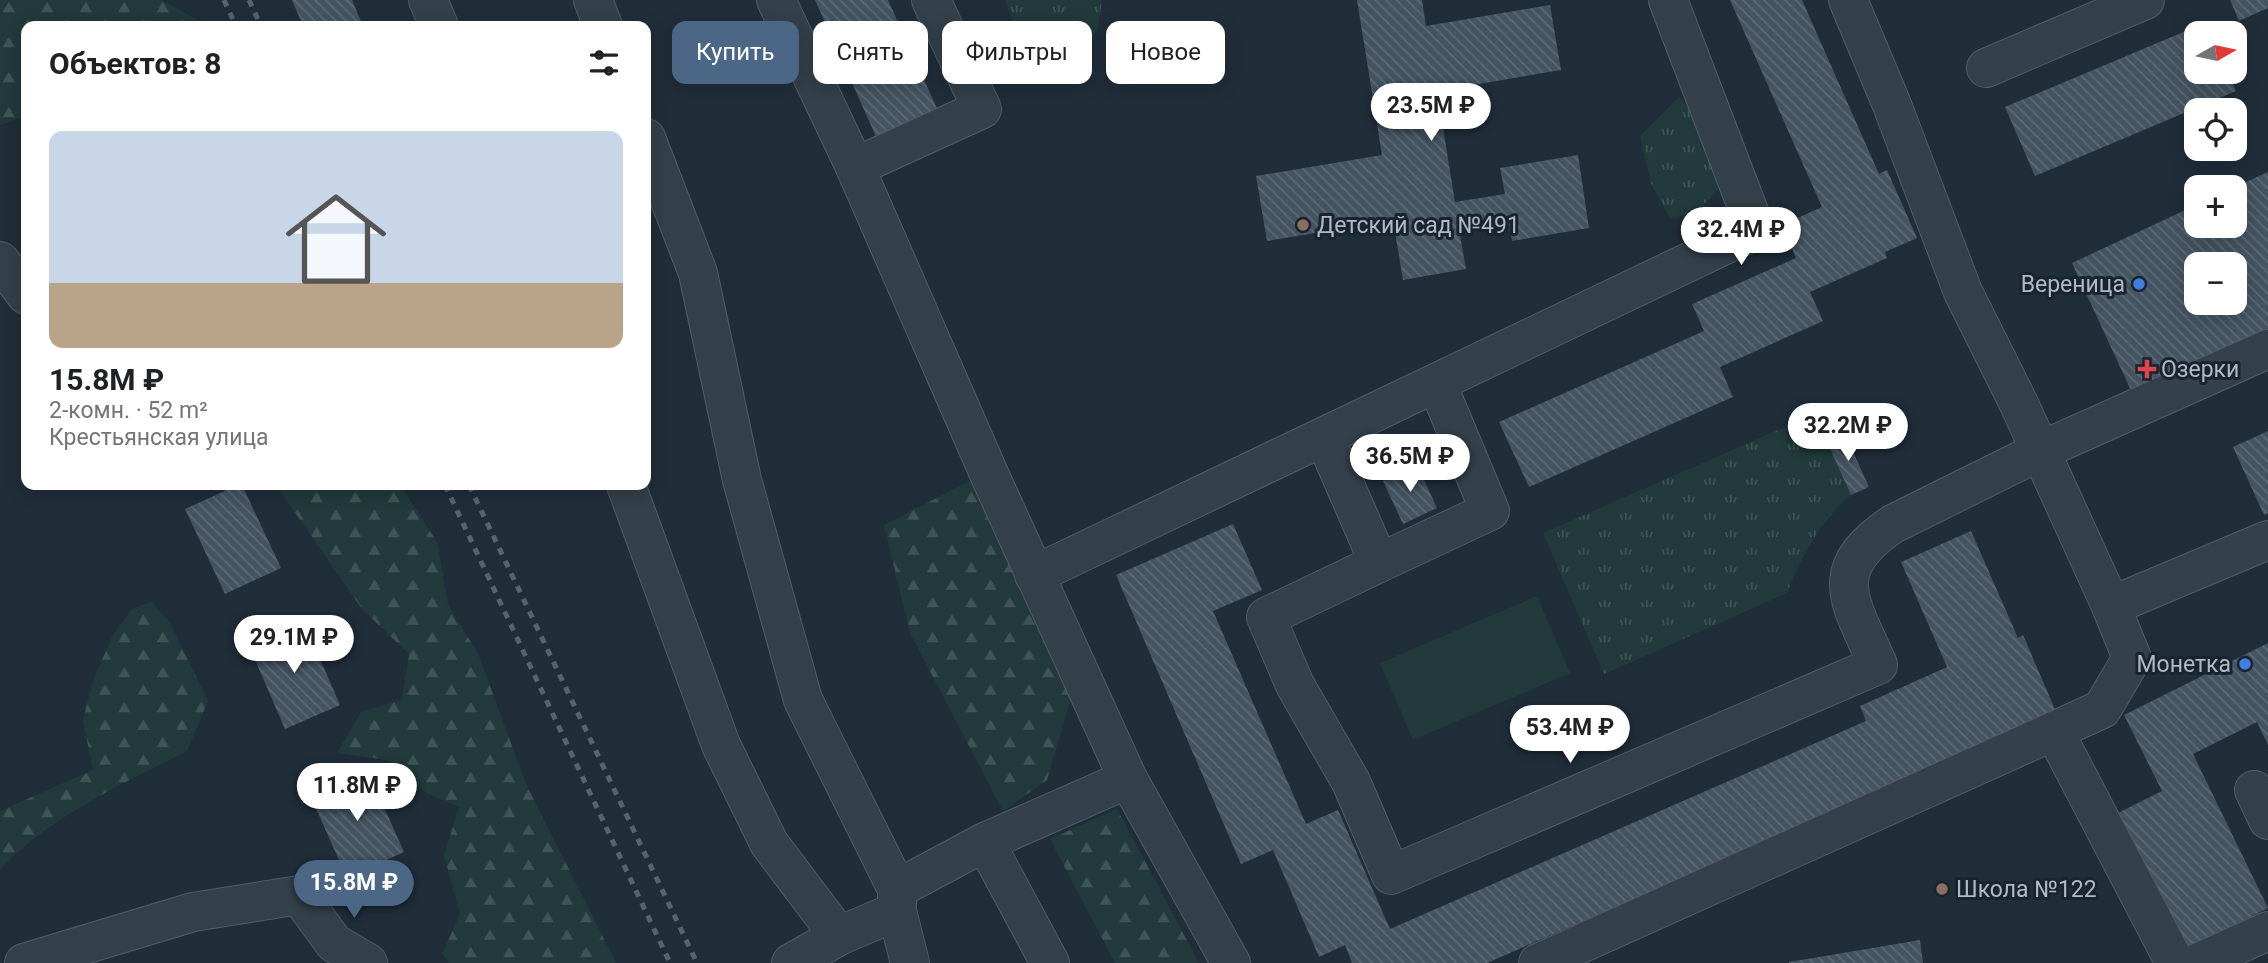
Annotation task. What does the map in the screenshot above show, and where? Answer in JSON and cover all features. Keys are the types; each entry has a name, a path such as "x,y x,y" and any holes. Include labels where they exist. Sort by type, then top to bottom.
{"street":[{"path":"428,0 437,21"},
{"path":"593,0 601,21"},
{"path":"776,0 855,167 1034,575 1128,779 1231,963"},
{"path":"855,167 982,109 931,0"},
{"path":"1034,575 1325,439 1756,230 1668,0"},
{"path":"1538,963 2102,709 2132,658 2040,451 1963,292 1902,130 1848,0"},
{"path":"1986,68 2145,0"},
{"path":"651,151 698,273 742,480 803,700 897,900 910,963"},
{"path":"0,261 21,288"},
{"path":"1437,384 1490,511 1266,617 1295,685 1351,782 1391,875 1878,665 1849,597 1847,574 1873,538 1893,524 2040,451 2268,349"},
{"path":"1325,439 1379,563"},
{"path":"628,490 721,745 769,844 839,936"},
{"path":"2111,606 2268,540"},
{"path":"2054,731 2175,963"},
{"path":"791,963 897,900 985,842 1128,779"},
{"path":"985,842 1050,963"},
{"path":"24,963 193,912 299,895 334,943 368,963"},
{"path":"2197,963 2268,931"}],"green space":[{"path":"0,0 161,0 200,21 21,21 21,118 0,125"},
{"path":"1005,0 1102,0 1098,30 1092,36 1092,21 1013,21"},
{"path":"1679,97 1707,127 1724,183 1695,214 1671,219 1651,184 1640,136"},
{"path":"1831,407 1844,432 1826,440 1851,495 1821,527 1799,565 1787,593 1604,674 1543,533"},
{"path":"972,480 1074,687 1047,780 1003,811 910,633 884,525"},
{"path":"279,490 403,490 437,542 448,604 479,656 526,784 616,963 450,963 442,954 460,914 444,855 459,807 428,794 387,760 337,753 361,712 402,700 409,654 362,609"},
{"path":"1537,596 1570,673 1413,740 1380,663"},
{"path":"152,602 170,623 208,701 187,751 64,817 19,851 0,870 0,811 93,770 83,720 93,680 113,635 132,609"},
{"path":"1117,809 1199,963 1115,963 1050,839"}],"building":[{"path":"292,0 352,0 361,21 301,21"},
{"path":"815,0 888,0 897,21 824,21"},
{"path":"1357,0 1422,0 1426,26 1550,5 1561,70 1437,91 1455,202 1505,194 1500,168 1578,155 1589,228 1512,241 1509,222 1459,230 1466,269 1403,280 1393,220 1267,241 1256,176 1382,155"},
{"path":"1730,0 1802,0 1879,174 1887,170 1917,238 1885,252 1887,258 1810,292 1823,321 1720,367 1733,397 1529,487 1499,422 1704,331 1692,304 1796,258 1782,225 1822,207"},
{"path":"2230,0 2268,0 2268,8 2239,21"},
{"path":"2184,32 2184,84 2233,84 2236,91 2219,98 2184,98 2184,113 2035,176 2005,107"},
{"path":"853,84 926,84 939,113 878,141"},
{"name":"Вереница","path":"2268,172 2268,335 2134,397 2072,263 2184,211 2184,238 2247,238 2247,182"},
{"path":"2268,431 2268,513 2264,515 2233,447"},
{"path":"1844,432 1869,487 1851,495 1826,440"},
{"path":"1417,465 1437,508 1403,524 1383,481"},
{"path":"227,490 244,490 281,568 225,594 185,509"},
{"path":"1233,524 1262,590 1213,611 1306,824 1338,810 1390,929 1866,721 1860,706 1947,667 1901,562 1971,531 2018,638 2023,635 2057,714 1487,963 1352,963 1345,945 1319,957 1273,850 1241,864 1116,575"},
{"path":"304,622 340,705 285,729 249,646"},
{"path":"2268,643 2268,745 2257,722 2193,754 2268,908 2186,949 2118,813 2162,791 2124,715"},
{"path":"367,769 404,852 347,878 310,795"},
{"path":"1920,940 1923,963 1789,963 1789,962"}],"railway":[{"path":"224,0 234,21"},
{"path":"249,0 259,21"},
{"path":"447,490 670,963"},
{"path":"471,490 697,963"}],"place":[{"name":"Детский сад №491","path":"1303,225"},
{"name":"Вереница","path":"2139,284"},
{"name":"Озерки","path":"2147,369"},
{"name":"Монетка","path":"2245,664"},
{"name":"Школа №122","path":"1942,889"}]}
